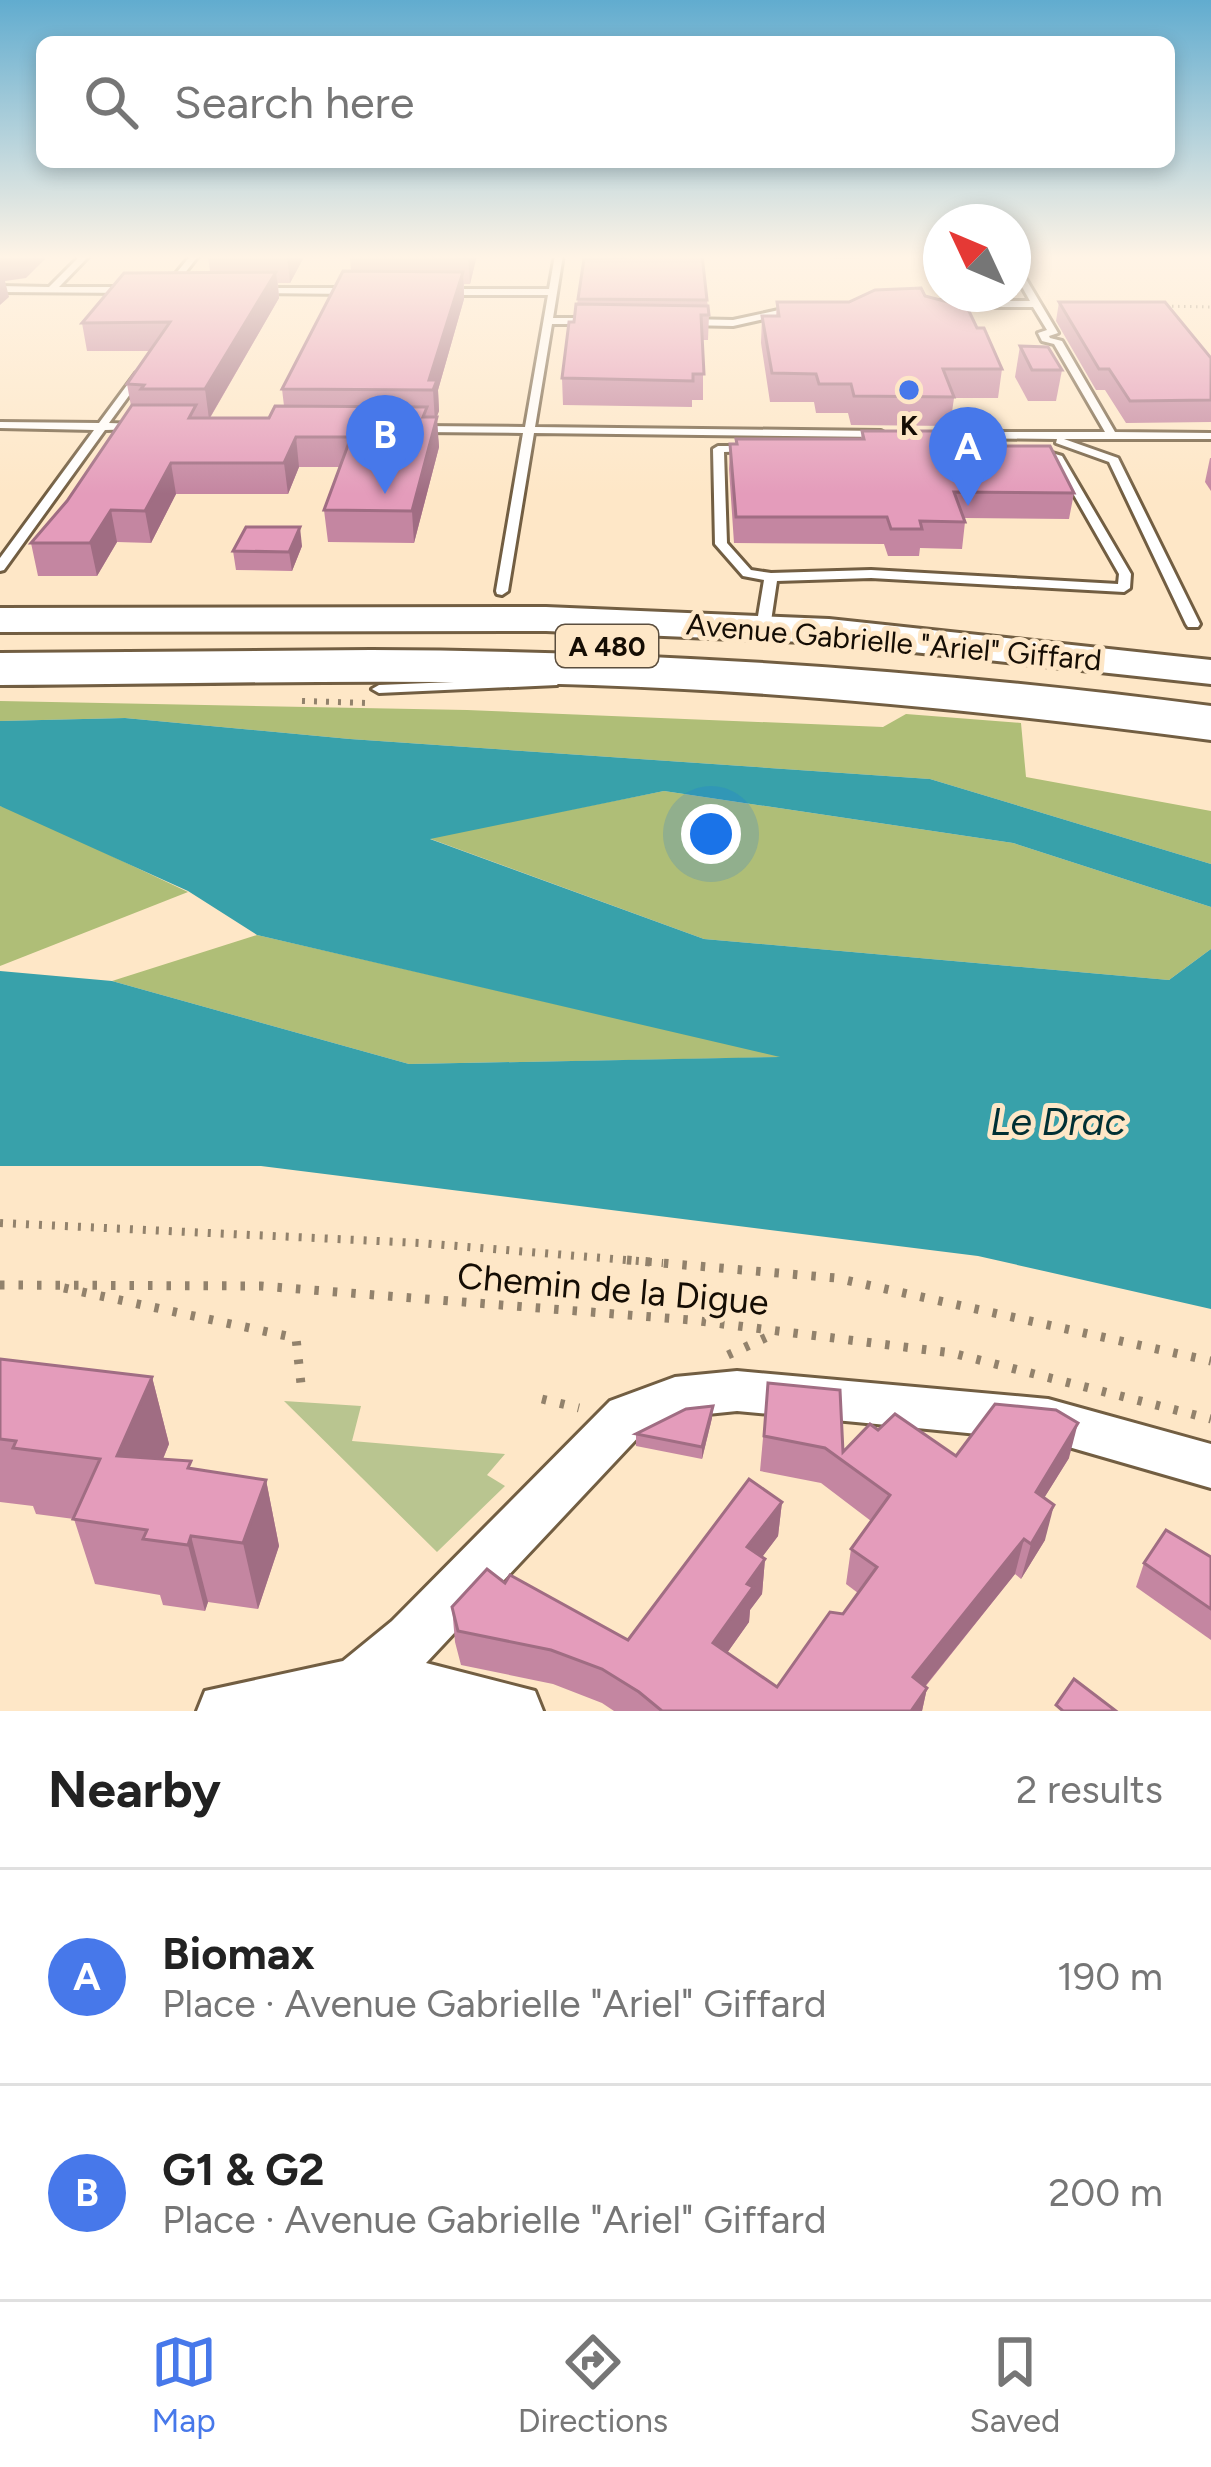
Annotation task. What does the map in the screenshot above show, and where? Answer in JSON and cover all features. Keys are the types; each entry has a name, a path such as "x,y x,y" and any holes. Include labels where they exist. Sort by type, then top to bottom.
{"highway":[{"name":"A 480","path":"0,645 631,647 995,672 1211,699"},
{"name":"A 480","path":"0,670 450,666 734,675 991,696 1211,723"}],"street":[{"name":"Avenue Gabrielle \"Ariel\" Giffard","path":"0,620 546,619 763,628 1211,672"},
{"path":"352,1699 627,1416 675,1397 737,1391 1048,1420 1211,1466"},
{"path":"225,1711 352,1699 406,1686 515,1711"}],"lane":[{"path":"502,591 545,335"},
{"path":"1044,335 1047,341 1058,341 1112,436"},
{"path":"0,567 142,369"},
{"path":"0,425 151,427"},
{"path":"410,429 903,434"},
{"path":"927,435 1211,436"},
{"path":"1044,436 1114,460 1193,624"},
{"path":"881,449 718,448 721,544 728,558 747,573 771,577 871,574 1124,588 1125,574 1058,458 1026,449 951,449"},
{"path":"763,628 771,577"},
{"path":"380,689 734,675"}],"path":[{"path":"0,1223 398,1242 836,1278 1211,1361"},
{"name":"Chemin de la Digue","path":"0,1285 261,1286 691,1320 952,1353 1211,1419"},
{"path":"51,1285 296,1338 301,1384"}],"green space":[{"path":"0,701 467,710 883,727 906,714 1021,723 1026,777 1211,811 1211,864 930,779 350,739 125,718 0,721"},
{"path":"664,791 1013,843 1211,907 1211,949 1169,980 704,939 428,838"},
{"path":"0,806 10,808 188,892 0,966"},
{"path":"257,935 786,1057 409,1064 112,981"},
{"path":"284,1401 361,1406 352,1441 505,1454 487,1475 505,1486 437,1552"}],"water":[{"name":"Le Drac","path":"125,718 350,739 930,779 1211,864 1211,907 1013,843 664,791 430,839 704,939 1169,980 1211,949 1211,1309 978,1256 261,1166 0,1166 0,971 112,981 409,1064 780,1057 257,935 188,891 0,806 0,721"}],"building":[{"path":"161,335 238,335 205,389 141,389 144,385 127,384"},
{"path":"310,335 443,335 429,380 437,380 433,390 282,389"},
{"path":"567,335 702,335 704,374 693,374 693,381 562,378"},
{"path":"765,335 987,335 1002,369 943,369 954,397 854,396 851,384 819,384 816,374 772,373"},
{"path":"1079,335 1192,335 1211,358 1211,400 1130,401 1109,369 1099,369"},
{"path":"1020,346 1048,347 1062,370 1032,370"},
{"path":"132,405 196,405 189,418 269,418 275,406 427,407 423,417 437,417 412,511 324,510 351,437 296,437 284,463 171,463 145,511 111,510 90,543 31,543 67,501"},
{"path":"862,431 965,431 970,446 1050,446 1074,493 954,492 965,522 920,521 922,529 891,529 887,517 736,517 730,444 737,444 736,439 864,439"},
{"path":"246,527 300,527 289,552 233,551"},
{"path":"0,1359 152,1377 117,1456 191,1461 188,1468 266,1480 243,1543 191,1536 188,1545 143,1539 147,1530 73,1519 100,1459 13,1448 16,1441 0,1439"},
{"path":"768,1383 840,1390 843,1452 870,1424 878,1430 895,1414 956,1456 995,1404 1056,1410 1078,1423 1036,1492 1054,1505 1031,1544 1024,1539 913,1677 927,1688 911,1711 662,1711 602,1669 551,1650 458,1631 452,1607 487,1569 505,1583 510,1575 628,1640 749,1479 782,1502 747,1547 765,1559 747,1584 753,1587 713,1643 777,1687 830,1612 843,1614 877,1567 851,1549 890,1495 825,1448 764,1436"},
{"path":"713,1406 702,1447 636,1434 686,1409"},
{"path":"1166,1530 1211,1557 1211,1609 1144,1563"},
{"path":"1074,1679 1116,1711 1063,1711 1056,1705"}],"place":[{"name":"K","path":"909,390"},
{"name":"G1 & G2","path":"385,494"},
{"name":"Biomax","path":"968,506"}]}
